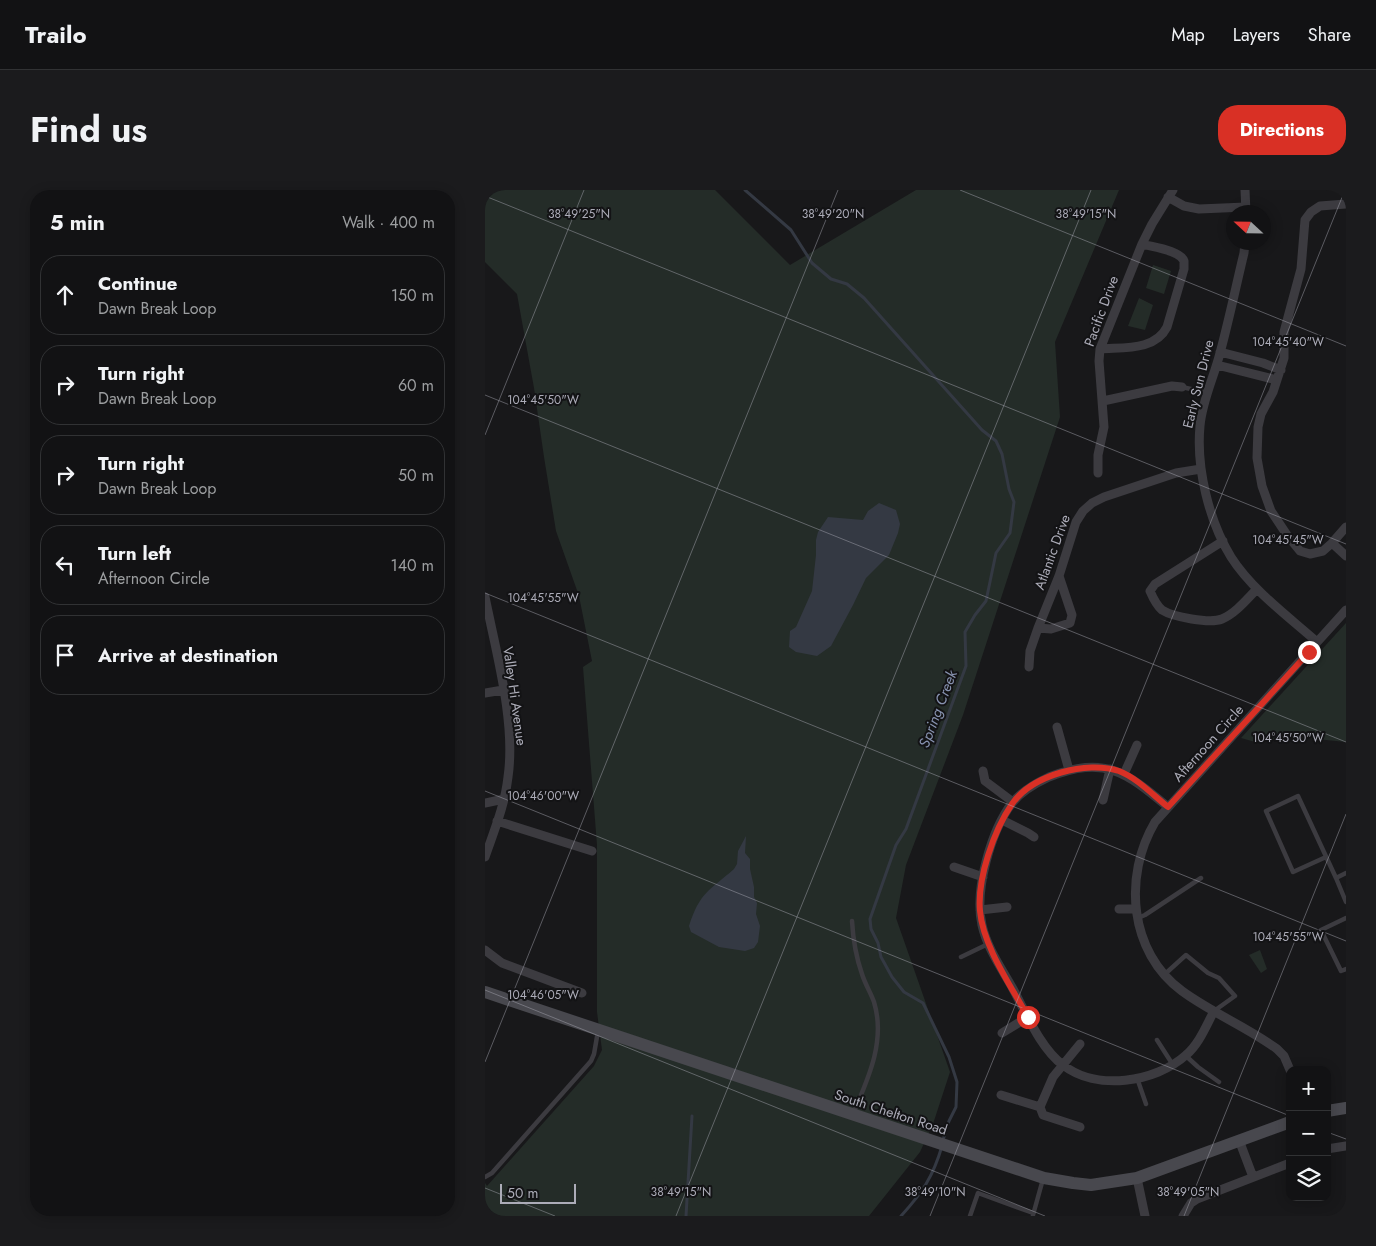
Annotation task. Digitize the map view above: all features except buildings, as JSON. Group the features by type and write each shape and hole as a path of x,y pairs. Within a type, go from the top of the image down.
{"main road":[{"name":"South Chelton Road","path":"485,992 1044,1178 1073,1183 1091,1184 1137,1178 1286,1123"},
{"path":"1331,1110 1346,1108"}],"street":[{"path":"1245,190 1246,205"},
{"path":"1170,194 1184,206 1199,209 1226,210"},
{"name":"Pacific Drive","path":"1099,473 1098,455 1104,426 1099,361 1100,349 1142,244 1170,194"},
{"path":"1346,204 1320,206 1311,212 1305,220 1301,269 1284,332 1284,358 1273,392 1261,414 1258,427 1257,458 1262,486 1271,511 1300,551 1310,554 1323,551 1333,543 1346,527"},
{"path":"1100,349 1146,345 1163,336 1167,327 1185,269 1184,261 1181,256 1174,252 1142,244"},
{"name":"Early Sun Drive","path":"1245,250 1217,365 1200,425 1201,469 1213,518 1231,558 1257,589 1317,642"},
{"path":"1220,352 1281,370"},
{"path":"1217,365 1277,380"},
{"path":"1103,401 1173,386 1182,386"},
{"name":"Atlantic Drive","path":"1029,667 1030,651 1059,576 1076,522 1083,511 1092,502 1104,497 1176,473 1201,469"},
{"path":"1223,541 1155,584 1150,590 1155,602 1163,610 1194,620 1207,621 1221,619 1237,610 1257,589"},
{"path":"1333,543 1346,556"},
{"path":"1038,628 1051,629 1070,623 1072,615 1059,576"},
{"name":"Valley Hi Avenue","path":"485,597 511,741 504,799 485,857"},
{"name":"Afternoon Circle","path":"1288,1066 1277,1049 1182,991 1154,960 1147,947 1137,914 1136,882 1139,858 1144,843 1155,822 1346,610"},
{"path":"485,693 503,690"},
{"path":"1057,727 1069,770"},
{"path":"1125,774 1137,745"},
{"path":"1168,807 1125,774 1110,769 1085,767 1069,770 1039,782 1013,802 1002,820 983,876 980,894 982,925 988,944 1047,1048 1062,1065 1095,1080 1114,1081 1137,1078 1161,1071 1173,1065 1186,1056 1214,1011"},
{"path":"1103,800 1110,769"},
{"path":"983,771 985,781 1013,802"},
{"path":"485,803 504,799"},
{"path":"1002,820 1028,832 1034,838"},
{"path":"497,821 592,851"},
{"path":"954,867 983,876"},
{"path":"980,910 1007,907"},
{"path":"1119,909 1137,914"},
{"path":"485,950 502,963 582,993"},
{"path":"1002,1033 1028,1017"},
{"path":"1079,1044 1047,1087 1040,1107 1043,1115 1080,1127"},
{"path":"1001,1095 1040,1107"},
{"path":"1239,1140 1253,1177"},
{"path":"1331,1148 1346,1146"},
{"path":"1183,1216 1191,1203 1197,1199 1286,1165"},
{"path":"1137,1178 1145,1216"}],"lane":[{"path":"1182,386 1208,393"},
{"path":"1326,857 1293,872 1266,811 1298,796 1336,878 1346,902"},
{"path":"1336,878 1346,873"},
{"path":"1137,914 1145,915 1201,878"},
{"path":"1346,918 1321,930 1341,971 1346,969"},
{"path":"852,921 861,972 874,1004 878,1032 872,1071 853,1115"},
{"path":"961,957 988,944"},
{"path":"1165,974 1186,955 1208,973 1219,978 1235,996 1214,1011"},
{"path":"485,1177 492,1173 591,1061 595,1054 598,1029"},
{"path":"1157,1040 1173,1065"},
{"path":"1186,1056 1197,1067 1219,1082"},
{"path":"1137,1078 1146,1104"},
{"path":"970,1216 978,1193 1033,1215 1044,1178"}],"shaded area":[{"path":"485,190 715,190 790,265 916,190 1119,190 1055,342 1060,417 963,715 906,865 896,918 950,1072 933,1124 920,1152 869,1216 485,1216 485,1183 487,1186 594,1066 602,1050 597,1012 597,845 583,667 592,661 579,596 556,531 534,388 517,294 485,262"},
{"path":"1153,265 1171,271 1164,294 1146,288"},
{"path":"1139,298 1153,305 1145,330 1128,326"},
{"path":"879,503 896,510 900,524 889,555 866,578 831,646 817,656 796,652 789,647 790,631 796,627 812,591 818,532 828,517 863,520 868,511"},
{"path":"1346,623 1346,742 1296,737 1255,742 1241,738"},
{"path":"746,836 745,853 750,859 754,897 757,903 756,914 760,926 758,942 754,948 745,951 719,947 691,932 689,926 701,899 734,869 737,864 738,851"},
{"path":"1260,950 1267,969 1261,973 1249,955"}],"waterway":[{"name":"Spring Creek","path":"745,190 791,230 812,263 831,279 847,284 864,298 982,430 996,441 1002,454 1009,489 1014,502 1010,533 996,553 986,601 965,632 966,666 906,829 896,845 870,919 871,929 878,943 881,957 892,977 904,992 923,1003 949,1057 957,1082 956,1107 943,1140"},
{"path":"686,1216 692,1116"},
{"name":"Spring Creek","path":"901,1216 926,1184 935,1167 942,1146"}],"route":[{"path":"1028,1017 988,944 980,910 980,894 989,854 1002,820 1013,802 1039,782 1069,770 1085,767 1118,771 1125,774 1168,807 1309,652"}]}
